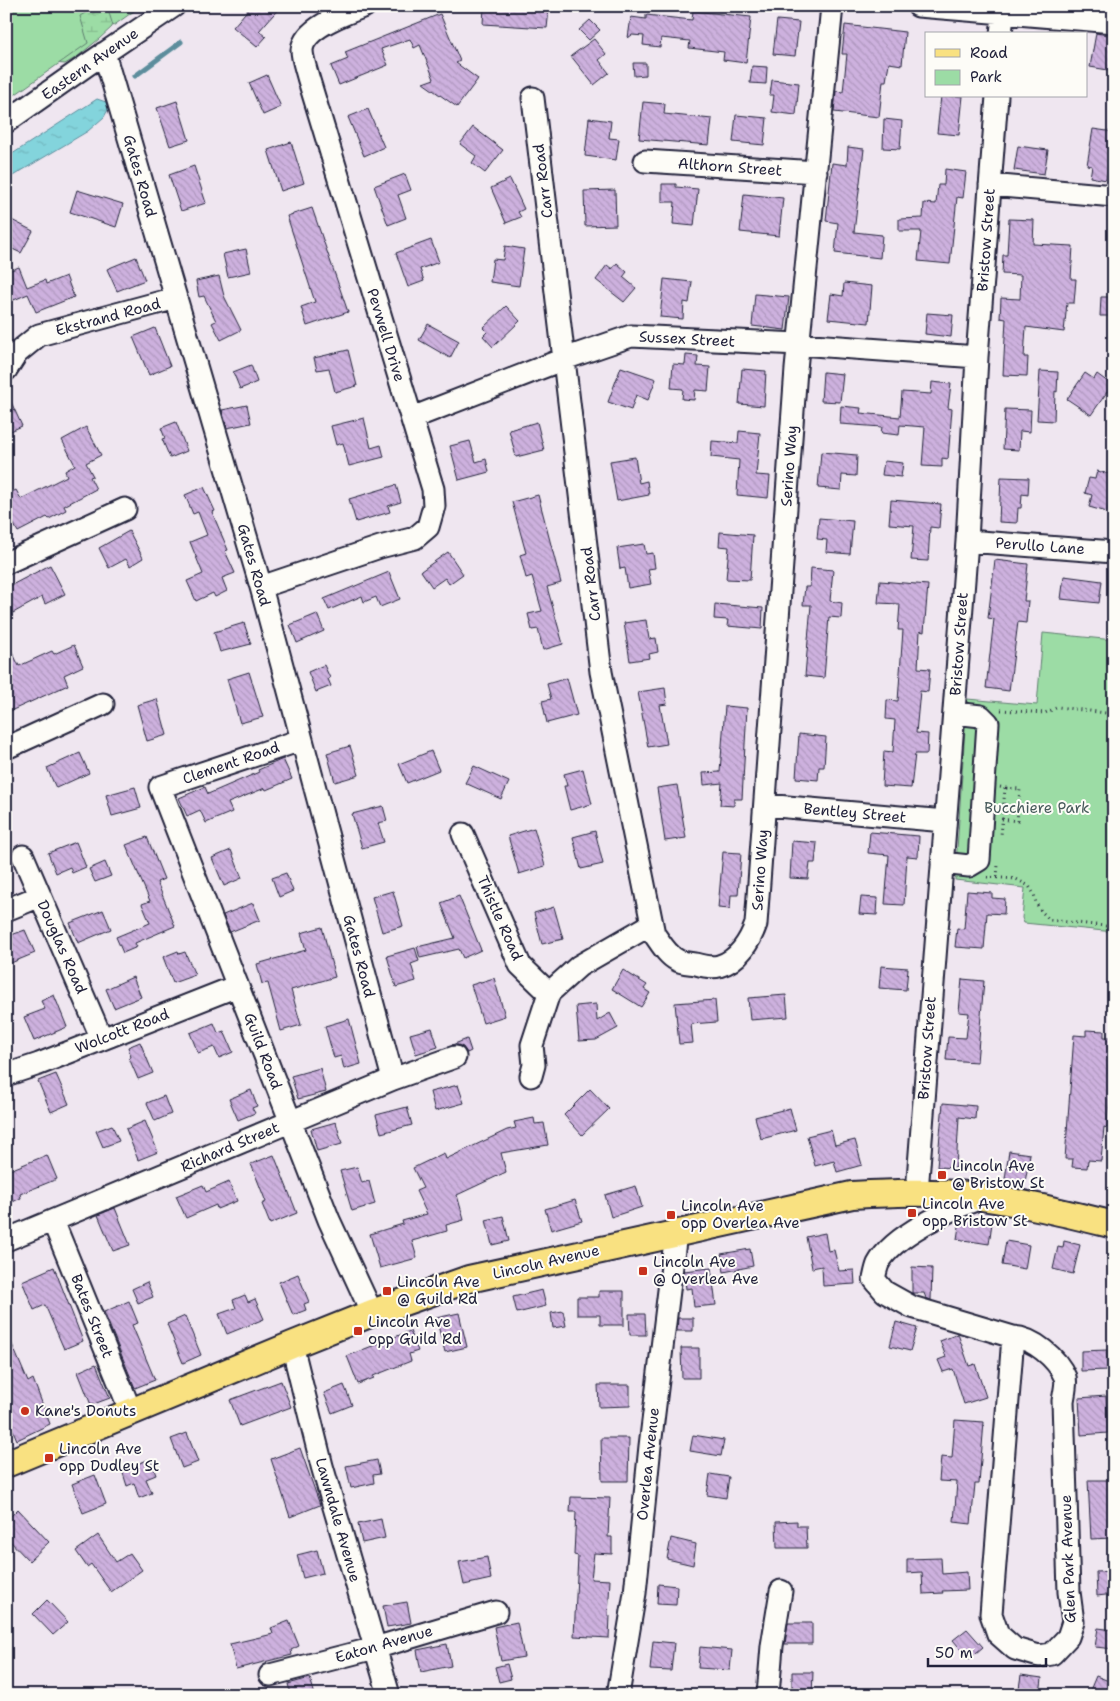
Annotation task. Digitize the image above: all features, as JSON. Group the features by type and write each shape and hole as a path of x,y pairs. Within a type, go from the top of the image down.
{"main road":[{"name":"Lincoln Avenue","path":"6,1464 292,1344 372,1313 469,1279 852,1195 917,1192 981,1198 1034,1205 1114,1225"}],"street":[{"name":"Eastern Avenue","path":"6,122 174,6"},
{"name":"Pevwell Drive","path":"261,587 380,546 415,538 428,527 434,506 433,489 308,77 302,49 308,35 341,15 365,6"},
{"name":"Serino Way","path":"755,927 798,344 832,6"},
{"path":"918,6 1003,18 1114,22"},
{"name":"Gates Road","path":"104,53 261,587 393,1080"},
{"name":"Carr Road","path":"533,98 601,672 654,934 677,960 718,967 728,962 745,948 755,927"},
{"name":"Bristow Street","path":"917,1192 967,541 977,357 997,98"},
{"name":"Althorn Street","path":"645,161 816,172"},
{"path":"990,186 1114,196"},
{"name":"Ekstrand Road","path":"6,370 17,353 39,335 176,298"},
{"name":"Sussex Street","path":"412,418 564,359 631,336 798,344 977,357"},
{"path":"6,562 125,509"},
{"name":"Perullo Lane","path":"967,541 1114,552"},
{"path":"6,748 103,704"},
{"path":"942,863 969,866 979,860 988,724 981,716 954,713"},
{"name":"Clement Road","path":"160,787 301,740"},
{"name":"Guild Road","path":"160,787 329,1220 372,1313"},
{"name":"Bentley Street","path":"765,804 945,821"},
{"name":"Thistle Road","path":"462,834 520,965 549,993"},
{"name":"Douglas Road","path":"23,856 102,1039"},
{"path":"6,910 40,896"},
{"path":"531,1076 534,1064 532,1045 549,993 579,966 652,924"},
{"name":"Wolcott Road","path":"6,1075 238,986"},
{"name":"Richard Street","path":"6,1240 393,1080 455,1057"},
{"name":"Glen Park Avenue","path":"981,1198 949,1210 897,1243 878,1265 874,1279 885,1292 912,1307 1013,1337 1023,1338 1038,1347 1056,1362 1066,1379 1063,1401 1069,1592 1072,1622 1068,1637 1052,1654 1038,1656 1015,1649 998,1634 991,1614 1013,1337"},
{"name":"Bates Street","path":"53,1221 131,1412"},
{"name":"Overlea Avenue","path":"618,1695 635,1594 650,1446 676,1233"},
{"name":"Lawndale Avenue","path":"292,1344 322,1466 389,1695"},
{"path":"768,1695 772,1646 781,1591"},
{"name":"Eaton Avenue","path":"270,1675 375,1648 496,1612"}],"path":[{"path":"996,710 1045,713 1058,707 1114,714"},
{"path":"1002,819 1017,821 1020,789 1005,788"},
{"path":"978,876 1016,879 1029,886 1034,894 1036,903 1050,920 1114,926"}],"green space":[{"path":"6,6 117,6 112,27 77,57 65,64 53,63"},
{"path":"6,6 97,6 80,16 88,43 6,101"},
{"path":"107,6 141,6 113,26"},
{"name":"Bucchiere Park","path":"1043,633 1114,640 1114,932 1024,923 1022,918 1025,888 955,880 967,699 1037,705"}],"water":[{"path":"97,99 109,103 109,108 104,117 88,131 6,180 6,158"}],"building":[{"path":"251,6 281,6 259,31 266,37 257,47 233,27"},
{"path":"484,6 523,6 523,8 549,10 547,28 483,24"},
{"path":"693,11 751,17 746,63 723,60 724,52 689,48 690,41 661,38 660,47 643,45 644,36 632,35 628,38 631,17 646,19 646,15 692,20"},
{"path":"440,14 460,61 456,63 478,79 457,107 423,83 434,79 420,45 414,48 410,39 381,49 388,65 339,85 331,66 348,59 345,52"},
{"path":"590,20 600,30 589,40 579,30"},
{"path":"777,20 799,22 795,56 773,54"},
{"path":"845,25 905,32 902,65 889,63 886,81 883,81 879,117 834,112 836,91 843,92 847,54 842,54"},
{"path":"1096,33 1114,36 1111,55 1114,55 1114,71 1090,67"},
{"path":"594,39 606,54 599,60 609,73 594,85 571,56"},
{"path":"633,63 646,63 646,75 634,76"},
{"path":"752,66 767,67 766,84 750,83"},
{"path":"267,75 281,107 263,115 249,83"},
{"path":"772,80 799,83 796,115 772,112 774,95 770,95"},
{"path":"941,98 963,98 959,135 937,133"},
{"path":"177,101 189,140 170,146 157,108"},
{"path":"643,102 665,104 664,114 712,119 709,145 639,139"},
{"path":"368,109 384,147 364,156 348,117"},
{"path":"736,115 767,118 764,145 733,142"},
{"path":"589,118 611,121 609,138 619,139 616,160 585,156"},
{"path":"884,119 902,121 900,149 883,148"},
{"path":"473,127 503,150 485,173 472,163 476,156 460,144"},
{"path":"1093,129 1114,132 1114,169 1108,168 1106,180 1090,177 1092,166 1087,165"},
{"path":"291,142 304,183 281,191 268,150"},
{"path":"1018,146 1048,150 1044,174 1014,170"},
{"path":"848,147 864,149 854,232 882,235 880,258 835,253 838,223 826,221 832,163 847,165"},
{"path":"194,166 206,203 181,211 169,175"},
{"path":"945,169 966,172 963,198 957,197 950,264 918,261 921,231 899,231 899,219 923,218 924,203 936,204 938,185 944,185"},
{"path":"405,174 411,190 398,195 406,218 388,225 374,186"},
{"path":"510,179 524,209 518,212 521,217 506,223 491,188"},
{"path":"662,184 676,184 676,187 698,189 694,226 673,224 675,202 662,202"},
{"path":"77,190 123,204 116,227 70,212"},
{"path":"615,190 616,225 585,226 584,191"},
{"path":"744,194 783,198 779,236 740,232"},
{"path":"312,208 348,312 307,326 301,307 315,302 287,216"},
{"path":"6,217 33,231 21,253 6,246"},
{"path":"1009,219 1034,220 1033,244 1073,246 1071,279 1076,279 1074,303 1067,303 1064,332 1026,327 1024,357 1028,357 1027,376 1003,375 1006,319 1000,318 1001,298 1020,299 1021,275 1002,274 1003,255 1007,255"},
{"path":"431,240 439,262 420,269 424,281 408,287 396,253"},
{"path":"505,246 524,249 519,286 490,282 493,259 503,260"},
{"path":"246,249 251,272 228,277 223,254"},
{"path":"136,257 145,280 117,291 107,269"},
{"path":"617,263 627,272 623,277 636,288 624,302 596,280 607,265 612,269"},
{"path":"19,267 27,287 45,280 46,284 66,276 74,297 36,312 28,294 9,302 6,295 6,272"},
{"path":"219,276 224,296 241,330 221,340 212,323 216,321 204,296 199,297 196,281"},
{"path":"664,279 692,282 689,303 684,302 683,319 660,317"},
{"path":"844,283 872,286 869,323 828,319 831,294 843,296"},
{"path":"755,294 789,297 785,330 752,326"},
{"path":"1101,297 1114,297 1114,316 1100,316"},
{"path":"506,306 520,321 493,347 483,336 487,332 483,328"},
{"path":"927,313 953,315 951,337 925,334"},
{"path":"428,324 459,341 450,358 419,340"},
{"path":"155,328 170,366 149,375 133,337"},
{"path":"348,350 357,386 335,392 329,368 317,370 314,358"},
{"path":"686,355 698,356 697,366 710,367 708,391 695,390 694,400 682,399 683,389 671,388 673,364 685,365"},
{"path":"251,365 257,382 240,389 233,372"},
{"path":"621,367 656,379 648,400 636,395 631,410 608,402"},
{"path":"742,369 766,371 764,406 739,404"},
{"path":"1040,371 1058,372 1054,421 1037,420"},
{"path":"823,372 843,374 840,402 821,401"},
{"path":"1085,373 1094,379 1097,374 1112,385 1091,415 1067,399"},
{"path":"932,382 951,384 948,408 952,409 948,459 942,458 942,467 922,466 925,427 900,425 899,435 881,433 882,427 840,424 841,406 861,408 860,413 900,417 902,392 931,394"},
{"path":"6,391 22,426 6,433"},
{"path":"247,405 251,423 227,428 222,410"},
{"path":"1005,409 1031,410 1030,432 1020,431 1019,450 1003,449"},
{"path":"364,418 371,448 381,445 384,457 349,466 343,443 336,445 331,426"},
{"path":"176,422 187,451 170,458 162,439 165,438 161,428"},
{"path":"537,422 544,450 516,457 509,430"},
{"path":"86,427 101,455 86,463 93,476 90,477 96,489 64,506 66,510 49,519 47,517 18,532 6,510 6,495 16,490 21,499 67,476 65,471 75,465 62,440"},
{"path":"739,431 760,433 756,475 770,476 768,498 737,495 739,460 711,457 712,441 738,443"},
{"path":"470,441 476,462 486,459 489,472 459,480 450,446"},
{"path":"821,452 857,455 856,476 842,475 841,490 818,488"},
{"path":"635,457 639,483 647,481 649,495 617,501 610,461"},
{"path":"884,461 903,463 901,477 882,475"},
{"path":"1097,471 1114,475 1107,512 1089,507 1092,495 1085,493 1089,478 1095,479"},
{"path":"1001,477 1029,478 1028,495 1022,494 1021,508 1018,508 1017,523 999,522"},
{"path":"396,485 401,502 388,506 390,512 356,522 349,499"},
{"path":"204,487 215,511 212,512 228,550 225,551 235,573 222,578 227,591 215,597 213,593 196,601 187,581 203,574 190,542 207,535 198,512 193,514 185,495"},
{"path":"538,495 561,583 547,587 563,644 543,650 538,629 532,630 528,614 542,611 532,576 526,578 520,555 526,553 512,502"},
{"path":"891,500 941,504 939,528 930,527 928,561 911,560 914,526 889,524"},
{"path":"819,518 853,521 850,554 826,552 827,540 817,539"},
{"path":"129,531 143,558 130,566 126,559 109,568 99,548"},
{"path":"720,532 753,535 750,580 726,579 729,547 719,546"},
{"path":"644,544 646,554 653,553 655,568 648,569 651,584 628,588 625,568 620,569 617,548"},
{"path":"448,552 463,574 449,584 445,578 432,587 421,571"},
{"path":"995,560 1028,564 1024,601 1028,601 1026,623 1018,622 1009,691 986,688 994,619 988,618"},
{"path":"50,565 65,594 45,604 42,597 13,613 6,600 6,588"},
{"path":"811,568 833,570 830,601 842,603 841,618 829,617 824,678 805,676 811,605 803,605 805,587 810,587"},
{"path":"389,572 400,599 380,607 376,597 364,602 362,596 329,610 324,599"},
{"path":"1064,576 1102,581 1099,603 1061,599"},
{"path":"880,581 928,585 924,632 920,631 918,668 930,669 928,692 920,691 916,733 928,734 927,754 915,754 911,788 882,786 884,751 893,752 895,720 886,719 887,700 898,701 903,630 898,630 900,604 878,603"},
{"path":"715,604 763,608 762,629 727,626 728,620 714,619"},
{"path":"317,614 324,631 297,643 290,625"},
{"path":"646,620 649,639 656,638 658,652 649,654 650,658 630,661 624,623"},
{"path":"244,623 251,644 220,652 214,632"},
{"path":"6,639 19,666 52,651 54,654 74,645 83,666 64,675 68,685 6,713"},
{"path":"324,665 330,678 328,679 331,686 316,692 308,672"},
{"path":"249,672 263,717 240,723 227,679"},
{"path":"567,678 577,715 547,723 542,701 551,699 547,684"},
{"path":"665,688 667,704 660,705 667,744 648,747 638,692"},
{"path":"157,699 167,735 147,741 137,705"},
{"path":"725,706 747,708 742,799 734,799 734,806 720,805 722,783 704,785 703,773 720,772"},
{"path":"799,734 826,737 824,767 819,767 818,780 796,778"},
{"path":"350,746 359,775 335,782 327,753"},
{"path":"431,751 439,770 407,783 399,764"},
{"path":"80,753 89,773 56,788 47,768"},
{"path":"283,759 292,779 228,803 232,812 206,823 200,810 187,816 179,798 205,787 208,794 259,772 258,770"},
{"path":"474,766 509,782 501,799 465,783"},
{"path":"583,769 592,804 570,810 564,786 567,786 564,774"},
{"path":"677,785 686,838 665,841 657,788"},
{"path":"135,787 141,808 112,816 106,795"},
{"path":"383,806 387,821 378,823 384,842 362,848 352,814"},
{"path":"534,828 545,866 519,874 508,836"},
{"path":"595,831 603,864 581,869 573,837"},
{"path":"870,832 919,836 918,857 907,856 904,905 885,904 889,855 868,853"},
{"path":"147,837 164,879 157,882 175,926 135,943 137,947 123,953 116,937 150,923 142,904 150,901 126,845"},
{"path":"792,841 817,843 815,863 810,863 808,879 790,878"},
{"path":"76,842 86,867 72,873 70,867 56,873 48,853"},
{"path":"231,850 242,878 224,886 212,858"},
{"path":"723,852 741,853 738,895 731,895 730,909 718,908"},
{"path":"105,862 111,876 95,882 89,869"},
{"path":"286,873 293,891 279,897 272,878"},
{"path":"393,891 403,926 382,932 372,897"},
{"path":"967,891 992,893 992,898 1005,899 1004,914 987,913 984,949 955,947 957,928 964,929"},
{"path":"459,896 481,950 463,958 459,949 420,958 417,947 455,938 441,903"},
{"path":"861,897 878,898 877,915 859,914"},
{"path":"253,903 260,920 230,932 223,915"},
{"path":"554,907 563,939 542,944 534,913"},
{"path":"103,910 111,929 78,943 70,923"},
{"path":"322,927 335,977 291,990 301,1025 281,1031 268,983 262,984 257,964 306,950 301,933"},
{"path":"25,930 35,953 6,965 6,937"},
{"path":"415,948 419,961 411,964 416,981 396,987 387,956"},
{"path":"178,951 179,954 185,952 195,975 173,983 163,957"},
{"path":"881,966 908,968 906,990 879,988"},
{"path":"623,970 647,985 644,989 650,993 641,1007 612,989"},
{"path":"133,977 141,997 114,1008 106,989"},
{"path":"494,978 505,1016 483,1023 471,985"},
{"path":"962,979 984,981 977,1062 946,1060 948,1037 966,1038 969,1013 959,1012"},
{"path":"54,995 67,1027 34,1041 24,1017 45,1009 41,1001"},
{"path":"786,995 788,1017 750,1020 748,998"},
{"path":"715,1000 717,1022 691,1024 693,1043 679,1044 675,1003"},
{"path":"596,1004 597,1021 610,1013 618,1028 596,1040 579,1041 576,1006"},
{"path":"349,1019 361,1064 344,1069 341,1056 334,1058 325,1026"},
{"path":"214,1023 218,1033 224,1031 233,1052 219,1058 214,1047 198,1053 190,1033"},
{"path":"432,1028 438,1047 416,1054 410,1034"},
{"path":"1086,1030 1104,1031 1104,1037 1111,1037 1108,1074 1111,1074 1107,1128 1104,1127 1101,1161 1088,1160 1087,1168 1072,1167 1073,1159 1065,1159 1074,1035 1086,1036"},
{"path":"467,1039 471,1051 467,1053 463,1047 452,1045"},
{"path":"140,1042 153,1073 138,1079 129,1058 131,1057 128,1047"},
{"path":"320,1068 326,1092 298,1099 291,1076"},
{"path":"56,1074 69,1104 51,1112 38,1081"},
{"path":"458,1085 464,1103 435,1111 430,1092"},
{"path":"590,1089 609,1109 582,1135 564,1115"},
{"path":"251,1090 257,1106 252,1108 255,1113 238,1120 229,1099"},
{"path":"164,1096 171,1114 155,1121 147,1103"},
{"path":"943,1103 976,1106 975,1119 959,1117 956,1168 937,1167"},
{"path":"407,1107 412,1125 381,1133 376,1115"},
{"path":"790,1108 796,1130 761,1139 755,1117"},
{"path":"534,1118 535,1124 544,1123 548,1145 501,1153 506,1172 457,1195 464,1220 446,1225 447,1231 412,1241 417,1258 380,1268 370,1234 403,1224 402,1221 427,1214 416,1191 423,1188 413,1168 444,1153 446,1159 507,1130 516,1128 514,1122"},
{"path":"145,1121 158,1152 138,1160 126,1129"},
{"path":"336,1122 342,1144 317,1151 311,1129"},
{"path":"112,1125 119,1141 103,1147 96,1131"},
{"path":"831,1130 835,1145 855,1140 862,1165 837,1172 834,1161 815,1166 807,1136"},
{"path":"1009,1151 1030,1154 1025,1182 1005,1179"},
{"path":"47,1155 57,1179 20,1194 21,1198 6,1205 6,1163 10,1170"},
{"path":"274,1155 297,1213 270,1224 262,1204 266,1202 251,1164"},
{"path":"357,1167 362,1183 369,1181 375,1204 352,1211 340,1171"},
{"path":"229,1182 237,1201 217,1209 216,1205 186,1218 176,1196 203,1185 206,1192"},
{"path":"636,1186 642,1207 611,1217 605,1195"},
{"path":"575,1200 582,1221 551,1230 545,1209"},
{"path":"115,1208 130,1245 113,1251 98,1215"},
{"path":"503,1216 509,1241 492,1245 486,1220"},
{"path":"965,1218 992,1223 989,1244 957,1239 960,1220"},
{"path":"825,1233 828,1251 834,1250 839,1271 854,1270 855,1284 823,1286 822,1266 812,1268 806,1237"},
{"path":"1006,1241 1029,1245 1025,1269 1002,1265"},
{"path":"1064,1241 1080,1245 1073,1274 1053,1269 1058,1247 1063,1248"},
{"path":"750,1249 753,1266 724,1272 721,1254"},
{"path":"54,1267 83,1341 64,1349 45,1305 34,1310 22,1281"},
{"path":"912,1267 932,1268 931,1300 926,1298 924,1293 912,1293"},
{"path":"711,1268 716,1305 694,1307 692,1288 686,1289 684,1271"},
{"path":"298,1274 309,1302 304,1304 306,1310 293,1315 279,1282"},
{"path":"147,1282 153,1297 138,1303 132,1289"},
{"path":"542,1290 546,1306 517,1313 513,1297"},
{"path":"599,1291 624,1291 624,1325 600,1325 600,1315 577,1315 577,1297 599,1297"},
{"path":"245,1295 248,1302 255,1299 264,1319 227,1334 219,1314 236,1308 233,1300"},
{"path":"129,1301 138,1323 132,1325 155,1380 135,1388 104,1312"},
{"path":"563,1311 566,1326 553,1328 551,1313"},
{"path":"459,1313 467,1347 445,1352 436,1318"},
{"path":"629,1314 645,1314 646,1335 630,1335"},
{"path":"185,1316 201,1355 183,1363 167,1324"},
{"path":"678,1318 693,1318 693,1331 677,1331"},
{"path":"896,1322 917,1328 910,1351 890,1346"},
{"name":"Kane's Donuts","path":"6,1330 28,1382 33,1379 50,1424 17,1440 6,1414 6,1403 11,1401 6,1388"},
{"path":"410,1331 418,1351 409,1354 411,1361 358,1384 347,1356"},
{"path":"958,1334 969,1366 975,1364 986,1397 964,1404 953,1369 943,1372 938,1360 946,1357 940,1341"},
{"path":"681,1348 699,1348 699,1378 682,1378"},
{"path":"1107,1350 1107,1370 1081,1371 1081,1351"},
{"path":"96,1364 110,1398 91,1405 78,1372"},
{"path":"281,1381 291,1407 240,1426 230,1400"},
{"path":"344,1385 352,1405 332,1413 324,1393"},
{"path":"598,1385 630,1385 630,1406 599,1407"},
{"path":"1106,1396 1108,1433 1081,1435 1079,1398"},
{"path":"955,1420 984,1422 979,1484 975,1484 971,1524 954,1522 957,1482 939,1481 941,1457 952,1458"},
{"path":"187,1433 198,1462 182,1468 171,1439"},
{"path":"693,1435 724,1440 721,1456 690,1451"},
{"path":"601,1438 629,1438 628,1481 602,1481"},
{"path":"300,1448 320,1505 290,1517 271,1459"},
{"path":"150,1459 156,1475 146,1479 152,1493 139,1498 134,1483 127,1486 122,1470"},
{"path":"377,1460 380,1474 373,1475 374,1483 351,1488 346,1466"},
{"path":"710,1474 729,1477 726,1498 707,1495"},
{"path":"95,1475 106,1504 83,1513 72,1484"},
{"path":"1088,1480 1111,1480 1111,1503 1109,1503 1111,1538 1091,1539"},
{"path":"571,1497 610,1498 608,1537 612,1537 612,1554 594,1553 591,1579 610,1580 609,1638 574,1636 578,1556 574,1555 576,1512 570,1512"},
{"path":"18,1509 49,1542 29,1561 6,1537 6,1521"},
{"path":"381,1519 385,1538 362,1543 358,1524"},
{"path":"797,1521 797,1526 806,1526 807,1548 777,1548 776,1522"},
{"path":"98,1535 116,1562 130,1553 142,1570 111,1592 91,1564 87,1567 76,1551"},
{"path":"671,1538 696,1544 693,1565 667,1559"},
{"path":"317,1550 323,1573 303,1578 297,1555"},
{"path":"487,1557 491,1579 464,1585 459,1562"},
{"path":"941,1558 942,1574 967,1572 968,1590 923,1594 922,1572 907,1573 907,1559"},
{"path":"1114,1571 1114,1594 1097,1596 1096,1572"},
{"path":"658,1584 677,1586 676,1605 657,1604"},
{"path":"47,1600 68,1622 53,1635 33,1614"},
{"path":"407,1602 411,1623 387,1627 383,1606"},
{"path":"289,1621 299,1646 291,1650 292,1655 236,1669 230,1644 273,1634 271,1628"},
{"path":"517,1622 524,1657 501,1661 494,1627"},
{"path":"788,1623 812,1623 812,1644 785,1644"},
{"path":"1098,1628 1114,1630 1114,1649 1095,1647"},
{"path":"967,1629 983,1647 969,1659 953,1640"},
{"path":"653,1641 674,1643 671,1671 650,1670"},
{"path":"447,1644 451,1666 421,1672 417,1650"},
{"path":"700,1647 732,1650 730,1670 698,1668"},
{"path":"507,1664 511,1679 499,1682 495,1667"},
{"path":"792,1672 813,1672 812,1695 792,1695"},
{"path":"1021,1675 1042,1678 1040,1695 1018,1695"},
{"path":"1096,1676 1114,1683 1110,1695 1088,1695"},
{"path":"310,1678 315,1695 291,1695 288,1684"}],"waterway":[{"path":"135,76 181,42"}],"place":[{"name":"Lincoln Ave @ Bristow St","path":"942,1175"},
{"name":"Lincoln Ave opp Bristow St","path":"912,1213"},
{"name":"Lincoln Ave opp Overlea Ave","path":"671,1215"},
{"name":"Lincoln Ave @ Overlea Ave","path":"643,1271"},
{"name":"Lincoln Ave @ Guild Rd","path":"387,1291"},
{"name":"Lincoln Ave opp Guild Rd","path":"358,1331"},
{"name":"Kane's Donuts","path":"25,1411"},
{"name":"Lincoln Ave opp Dudley St","path":"49,1458"}]}
